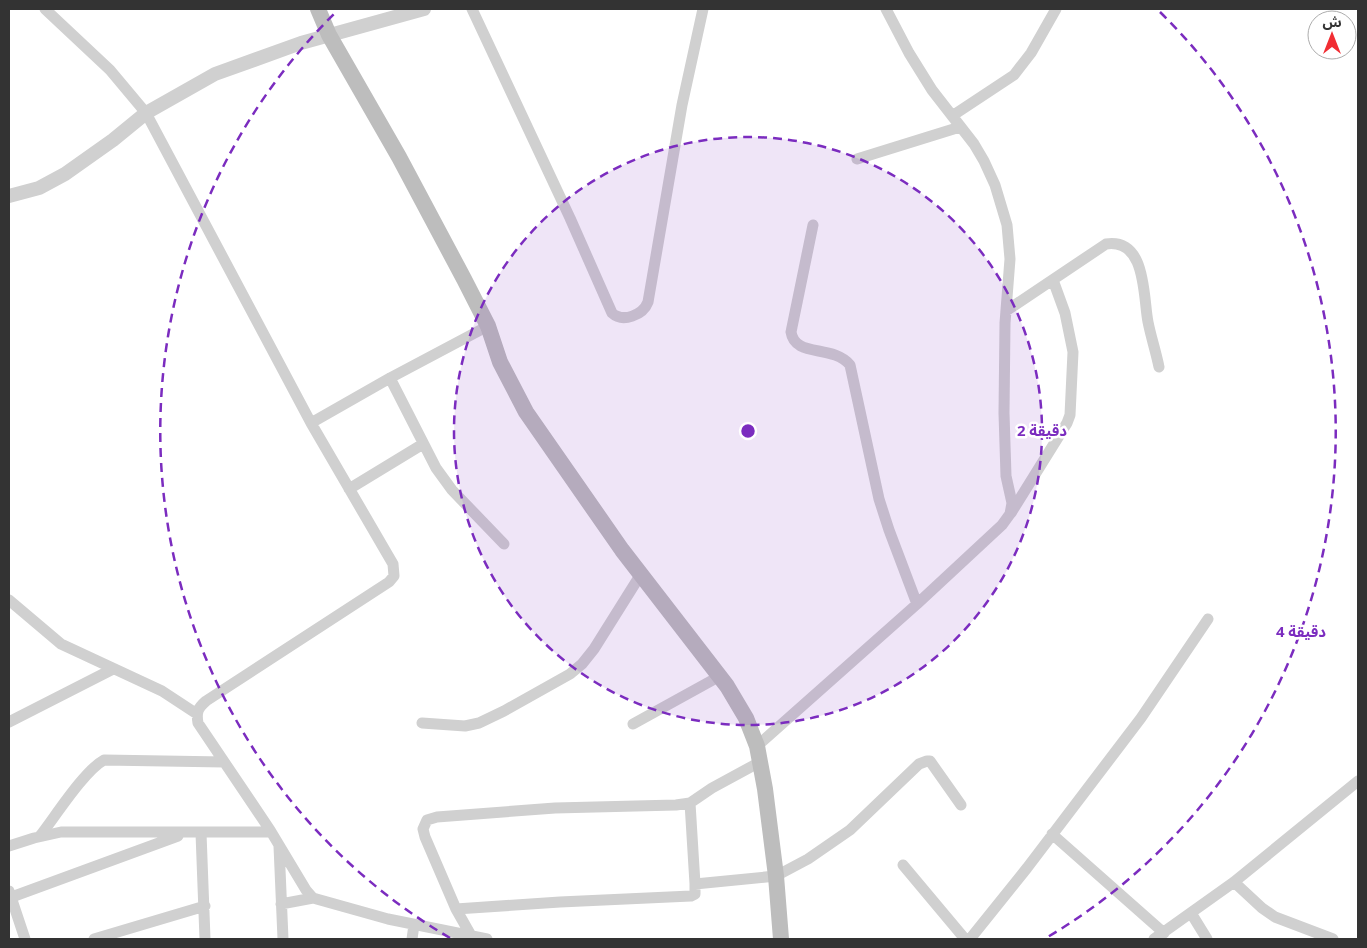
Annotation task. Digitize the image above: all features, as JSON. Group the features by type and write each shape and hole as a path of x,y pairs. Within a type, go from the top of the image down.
{"main road":[{"path":"318,9 329,35 399,157 464,279 488,326 500,362 526,412 564,469 641,574 720,676 746,718 758,754 765,789 776,876 781,939"}],"street":[{"path":"44,9 110,70 146,113 311,423 390,557 395,571 394,576 389,582 198,708 198,723 313,898"},
{"path":"472,9 562,200 612,313 622,319 643,310 648,302 682,105 703,9"},
{"path":"886,9 909,53 932,90 974,144 984,161 995,185 1007,224 1010,259 1006,311 1004,413 1006,476 1012,503 1010,514"},
{"path":"952,116 1014,75 1031,53 1056,9"},
{"path":"9,196 39,188 65,174 113,140 146,113 215,74 273,52 367,26 415,10"},
{"path":"857,159 960,127"},
{"path":"813,225 792,339 802,347 844,358 850,365 879,500 918,604"},
{"path":"1006,311 1106,244 1119,244 1128,250 1137,262 1142,275 1148,322 1160,367"},
{"path":"472,938 456,909 424,837 423,829 427,820 437,817 556,808 668,806 690,802 758,754 1002,525 1067,423 1070,415 1073,352 1066,313 1053,280"},
{"path":"311,423 488,326"},
{"path":"390,378 436,468 452,490 504,544"},
{"path":"350,489 423,444"},
{"path":"422,723 465,726 479,723 504,712 570,674 582,664 594,649 641,574"},
{"path":"9,600 62,644 162,691 197,714"},
{"path":"970,939 1140,718 1208,620"},
{"path":"9,722 113,668"},
{"path":"632,724 720,676"},
{"path":"40,836 74,791 96,766 104,760 224,762"},
{"path":"695,884 776,876 808,859 850,830 923,762 930,761 961,805"},
{"path":"1052,834 1159,936 1234,882 1358,782"},
{"path":"456,909 692,896 695,894 695,884 690,802"},
{"path":"9,846 40,836 61,832 271,832"},
{"path":"25,939 9,896 187,833"},
{"path":"202,833 205,939"},
{"path":"279,844 283,939"},
{"path":"903,865 965,939"},
{"path":"1234,882 1262,908 1275,917 1333,939"},
{"path":"281,904 313,898 388,919 472,938 487,939"},
{"path":"94,939 106,938 205,906"},
{"path":"1191,913 1207,939"},
{"path":"412,939 414,925"}]}
